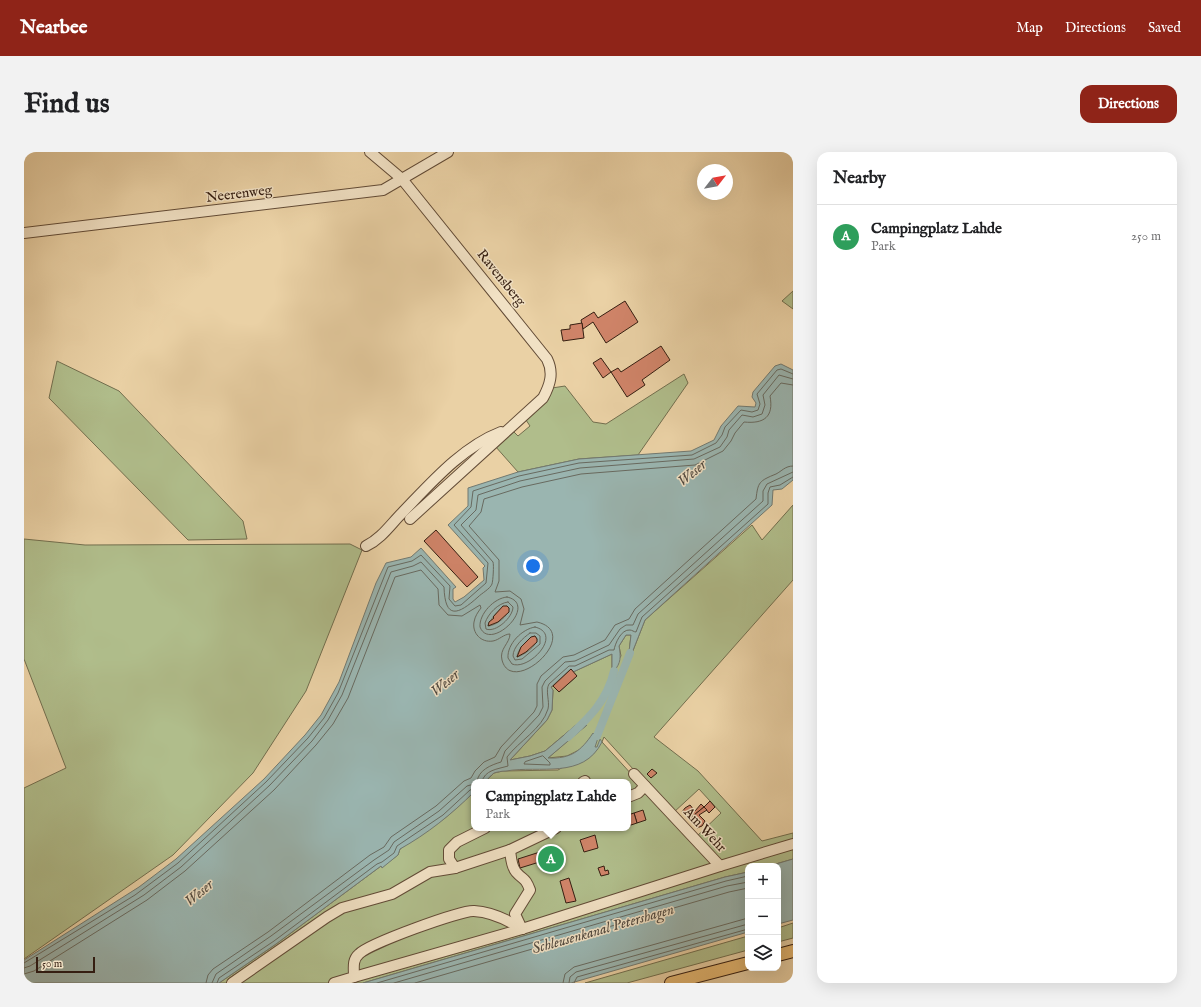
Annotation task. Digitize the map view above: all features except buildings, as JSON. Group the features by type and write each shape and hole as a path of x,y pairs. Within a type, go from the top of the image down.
{"main road":[{"path":"781,954 793,951"},
{"path":"671,983 745,964"}],"street":[{"name":"Ravensberg","path":"370,152 402,179 523,328 550,364 550,384 542,398 410,519"},
{"name":"Neerenweg","path":"24,233 383,190 448,152"},
{"path":"366,546 379,537 428,486 457,461 484,440 507,430"},
{"name":"Am Wehr","path":"634,774 720,866 793,844"},
{"path":"631,796 638,793 645,786"},
{"path":"456,868 449,859 449,850 457,842 479,831"},
{"path":"232,983 342,908 392,894 430,872 456,868 510,850 550,831"},
{"path":"510,850 511,861 516,872 526,879 530,890 515,914 522,929"},
{"path":"334,983 522,929 720,866"},
{"path":"354,977 354,961 360,953 390,939 449,917 473,911 507,919 522,929"}],"green space":[{"path":"793,291 793,309 782,301"},
{"path":"57,361 119,391 243,521 247,539 188,540 49,398"},
{"path":"684,374 688,383 638,455 579,459 518,472 495,446 513,431 518,436 530,426 526,420 552,388 565,386 593,422 606,424"},
{"path":"793,505 793,580 654,737 698,771 762,841 793,833 793,841 718,862 695,838 721,813 699,789 673,813 604,737 602,742 718,869 793,847 793,859 779,863 745,863 745,873 725,877 363,983 219,983 276,944 381,866 382,867 398,855 400,849 445,818 471,795 471,831 631,831 631,779 488,779 494,773 503,771 558,770 596,748 583,748 567,756 548,758 586,725 569,739 566,735 582,720 545,751 510,760 547,720 552,710 553,690 551,688 553,686 559,692 577,676 573,672 612,654 612,669 621,656 619,646 626,635 631,635 629,652 632,653 645,620 752,525 762,540"},
{"path":"24,539 85,545 350,544 362,550 306,691 253,773 173,855 24,959 24,788 66,768 24,659"},
{"path":"793,923 793,938 781,941 781,927"},
{"path":"745,937 745,951 627,983 585,983"}],"water":[{"name":"Weser","path":"781,364 793,370 793,480 782,489 773,490 772,505 645,620 632,653 629,652 631,635 626,635 619,646 620,660 614,671 612,669 612,654 573,672 571,669 551,687 553,690 552,710 547,720 510,760 545,751 582,720 566,736 569,739 587,725 548,758 563,757 575,753 584,745 593,733 598,738 595,747 597,747 600,739 602,742 594,754 584,762 572,766 500,772 494,773 488,779 471,779 471,795 448,816 400,849 398,855 382,868 381,866 276,944 219,983 24,983 24,960 139,887 176,859 264,779 305,735 321,715 339,682 376,583 386,563 411,557 421,548 456,587 453,589 453,599 455,602 464,597 484,580 483,568 485,566 448,525 468,506 468,488 518,472 579,459 691,451 714,440 721,426 738,406 755,407 756,403 752,397 753,392 775,366","holes":["507,606 509,608 504,617 495,624 489,626 489,623 495,614 504,607","535,636 537,639 532,648 526,653 517,657 517,654 529,639"]},
{"path":"793,859 793,920 781,923 781,863 779,863"},
{"name":"Schleusenkanal Petershagen","path":"745,873 745,933 571,983 363,983 725,877"}],"waterway":[{"path":"597,736 630,653"},
{"path":"568,737 590,716 602,700 611,682 614,671"}],"place":[{"name":"Campingplatz Lahde","path":"551,859"}]}
